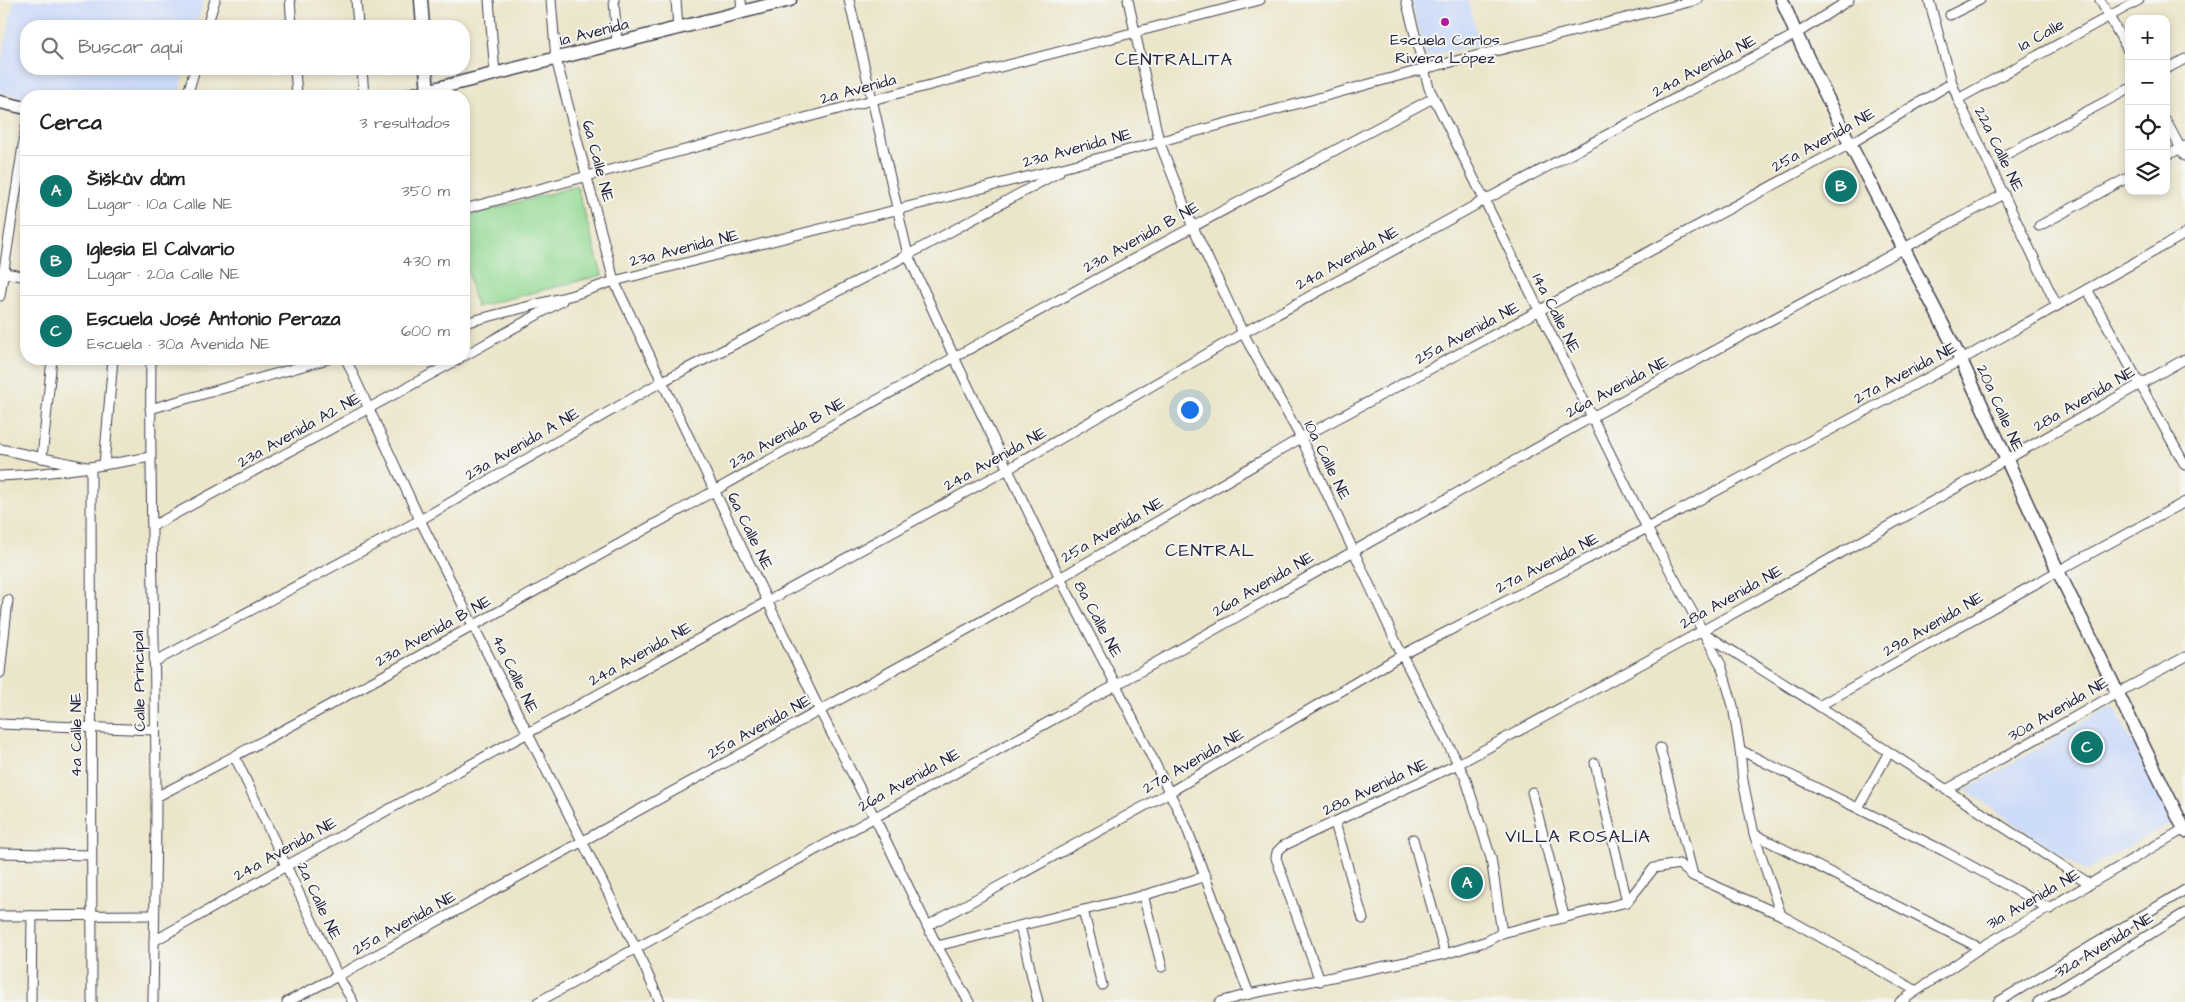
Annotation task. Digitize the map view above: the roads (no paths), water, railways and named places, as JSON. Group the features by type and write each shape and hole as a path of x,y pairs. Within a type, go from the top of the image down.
{"street":[{"path":"209,20 215,0"},
{"path":"290,0 292,20"},
{"path":"356,0 358,20"},
{"path":"421,0 423,20"},
{"path":"489,0 495,74"},
{"name":"6a Calle NE","path":"551,0 556,59 614,281 820,710 937,946 969,1002"},
{"path":"614,0 617,43"},
{"path":"676,0 678,28"},
{"name":"1a Avenida","path":"432,90 678,28 741,6 790,0"},
{"name":"8a Calle NE","path":"849,0 908,255 954,357 1060,578 1186,826 1249,994"},
{"name":"10a Calle NE","path":"1128,0 1160,141 1192,225 1243,333 1301,438 1402,655 1465,777 1491,858 1502,932"},
{"name":"2a Avenida","path":"470,207 872,100 1136,34 1260,0"},
{"name":"14a Calle NE","path":"1406,0 1428,88 1647,528 1721,665 1733,706 1740,750 1742,781 1754,834 1781,915"},
{"name":"23a Avenida NE","path":"470,321 574,295 614,281 1070,166 1424,69 1697,0"},
{"name":"20a Calle NE","path":"1782,0 1796,34 1850,144 1961,360 2058,571 2185,829"},
{"name":"24a Avenida NE","path":"154,941 286,866 1008,469 1243,333 1483,201 1796,34 1849,0"},
{"name":"22a Calle NE","path":"1929,0 1958,99 2057,306"},
{"path":"1950,15 1980,0"},
{"path":"2100,0 2125,45"},
{"name":"1a Calle","path":"1958,99 2139,0"},
{"path":"2170,67 2185,59"},
{"path":"189,90 193,75"},
{"path":"295,75 297,90"},
{"path":"362,75 364,90"},
{"path":"427,75 428,90"},
{"name":"25a Avenida NE","path":"287,1002 338,976 1060,578 1301,438 1850,144 1952,83"},
{"path":"2005,155 2125,91"},
{"name":"23a Avenida B NE","path":"156,798 475,626 1192,225 1433,98"},
{"path":"0,102 20,107"},
{"path":"2170,127 2184,150 2170,155"},
{"path":"0,296 2,272 20,162"},
{"name":"23a Avenida A NE","path":"154,662 420,520 661,382 908,255 1070,166"},
{"path":"2039,226 2125,179"},
{"name":"26a Avenida NE","path":"538,1002 874,816 1116,685 1592,416 2004,194"},
{"name":"27a Avenida NE","path":"927,926 1170,792 1402,655 1647,528 1961,360 2185,234"},
{"path":"2,272 20,276"},
{"path":"2087,289 2185,465"},
{"path":"470,353 574,295"},
{"name":"28a Avenida NE","path":"1320,981 1276,858 1277,852 1283,846 1458,764 1702,631 2185,359"},
{"path":"42,458 51,365"},
{"path":"104,465 112,365"},
{"name":"Calle Principal","path":"151,365 150,457 153,526 156,798 153,1002"},
{"path":"150,409 307,365"},
{"name":"4a Calle NE","path":"349,365 420,520 636,948 660,1002"},
{"name":"23a Avenida A2 NE","path":"153,526 448,365"},
{"path":"0,449 91,468"},
{"path":"0,476 91,468 150,457"},
{"name":"4a Calle NE","path":"91,468 92,1002"},
{"name":"29a Avenida NE","path":"1819,706 2058,571 2185,502"},
{"path":"0,673 8,600"},
{"path":"1702,631 2090,884"},
{"name":"30a Avenida NE","path":"1946,790 2117,693 2185,657"},
{"path":"0,724 155,730"},
{"path":"1660,748 1693,876"},
{"path":"1740,750 1944,851 2050,909"},
{"path":"1858,808 1889,752"},
{"name":"2a Calle NE","path":"234,757 338,976 353,1002"},
{"path":"1595,763 1627,902"},
{"path":"1532,792 1564,916"},
{"path":"1335,823 1363,919"},
{"name":"31a Avenida NE","path":"1900,1002 1914,990 1980,948 2185,829"},
{"path":"1754,834 1980,948"},
{"path":"1413,839 1445,954"},
{"path":"0,852 92,855"},
{"path":"1220,1002 1249,994 1445,954 1487,941 1502,932 1627,902 1654,868 1678,864 1693,876 1781,915 1914,990"},
{"path":"937,946 1143,895 1206,876"},
{"path":"1998,1002 2185,890"},
{"path":"1143,895 1162,967"},
{"path":"1083,910 1102,985"},
{"path":"0,916 154,915"},
{"path":"31,1002 32,916"},
{"name":"32a Avenida NE","path":"2038,1002 2184,917"},
{"path":"1020,926 1038,1002"}],"place":[{"name":"Escuela Carlos Rivera López","path":"1445,22"},
{"name":"Iglesia El Calvario","path":"1841,186"},
{"name":"Escuela José Antonio Peraza","path":"2087,747"},
{"name":"Šiškův dům","path":"1467,883"}],"district":[{"name":"CENTRALITA","path":"1174,59"},
{"name":"CENTRAL","path":"1210,550"},
{"name":"VILLA ROSALÍA","path":"1578,836"}]}
